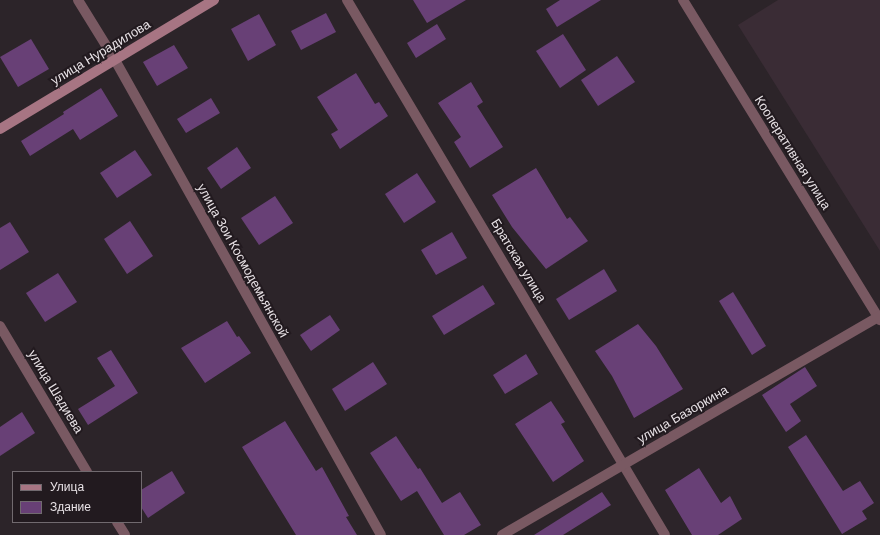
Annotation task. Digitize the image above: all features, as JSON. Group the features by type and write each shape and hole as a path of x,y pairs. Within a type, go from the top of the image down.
{"street":[{"name":"улица Зои Космодемьянской","path":"78,0 115,60 381,535"},
{"name":"улица Нурадилова","path":"0,129 214,0"},
{"name":"Братская улица","path":"347,0 665,535"},
{"name":"Кооперативная улица","path":"683,0 879,318"},
{"name":"улица Базоркина","path":"502,535 879,318"},
{"name":"улица Шадиева","path":"0,326 86,471"},
{"path":"118,523 125,535"}],"shaded area":[{"path":"778,0 880,0 880,251 738,25"}],"building":[{"path":"413,0 466,0 427,23"},
{"path":"560,0 601,0 557,27 546,9"},
{"path":"326,13 336,32 301,50 291,31"},
{"path":"259,14 276,45 248,61 231,29"},
{"path":"437,24 446,39 416,58 407,43"},
{"path":"563,34 586,70 560,88 536,51"},
{"path":"31,39 49,69 18,87 0,57"},
{"path":"174,45 188,68 157,86 143,62"},
{"path":"617,56 635,82 598,106 581,80"},
{"path":"356,73 375,104 379,102 388,116 340,149 331,134 338,130 317,97"},
{"path":"471,82 483,102 477,106 503,147 470,168 454,142 461,137 438,103"},
{"path":"101,88 118,116 80,140 73,129 30,156 21,141 64,114 63,112"},
{"path":"211,98 220,113 186,133 177,119"},
{"path":"237,147 251,168 221,189 207,168"},
{"path":"135,150 152,175 117,198 100,173"},
{"path":"536,168 567,219 570,217 588,241 546,269 512,227 492,195"},
{"path":"417,173 436,202 404,223 385,194"},
{"path":"275,196 293,223 259,245 241,218"},
{"path":"130,221 153,256 127,274 104,239"},
{"path":"10,222 29,252 0,270 0,228"},
{"path":"452,232 467,258 436,275 421,250"},
{"path":"604,269 617,291 569,320 556,299"},
{"path":"58,273 77,302 45,322 26,293"},
{"path":"483,285 495,304 444,335 432,316"},
{"path":"733,292 766,346 752,355 719,301"},
{"path":"330,315 340,330 311,351 300,335"},
{"path":"227,321 237,337 239,336 251,353 205,383 181,348"},
{"path":"638,324 656,346 683,389 634,418 612,376 595,351"},
{"path":"111,350 138,393 88,425 78,409 115,386 97,358"},
{"path":"526,354 538,374 505,394 493,375"},
{"path":"373,362 387,384 345,411 332,389"},
{"path":"805,367 817,386 790,404 801,421 786,432 762,395"},
{"path":"551,401 565,422 561,424 584,461 553,482 515,424"},
{"path":"22,412 35,433 0,456 0,427"},
{"path":"285,421 316,471 322,467 349,516 346,517 357,535 296,535 242,447"},
{"path":"806,435 843,491 860,481 874,503 862,511 867,519 842,534 788,447"},
{"path":"396,436 418,469 420,468 442,503 460,492 481,525 464,535 444,535 417,491 401,501 370,453"},
{"path":"699,468 721,503 730,496 742,519 718,535 692,535 665,490"},
{"path":"172,471 185,493 148,518 142,509 142,489"},
{"path":"602,492 611,505 563,535 534,535"}]}
